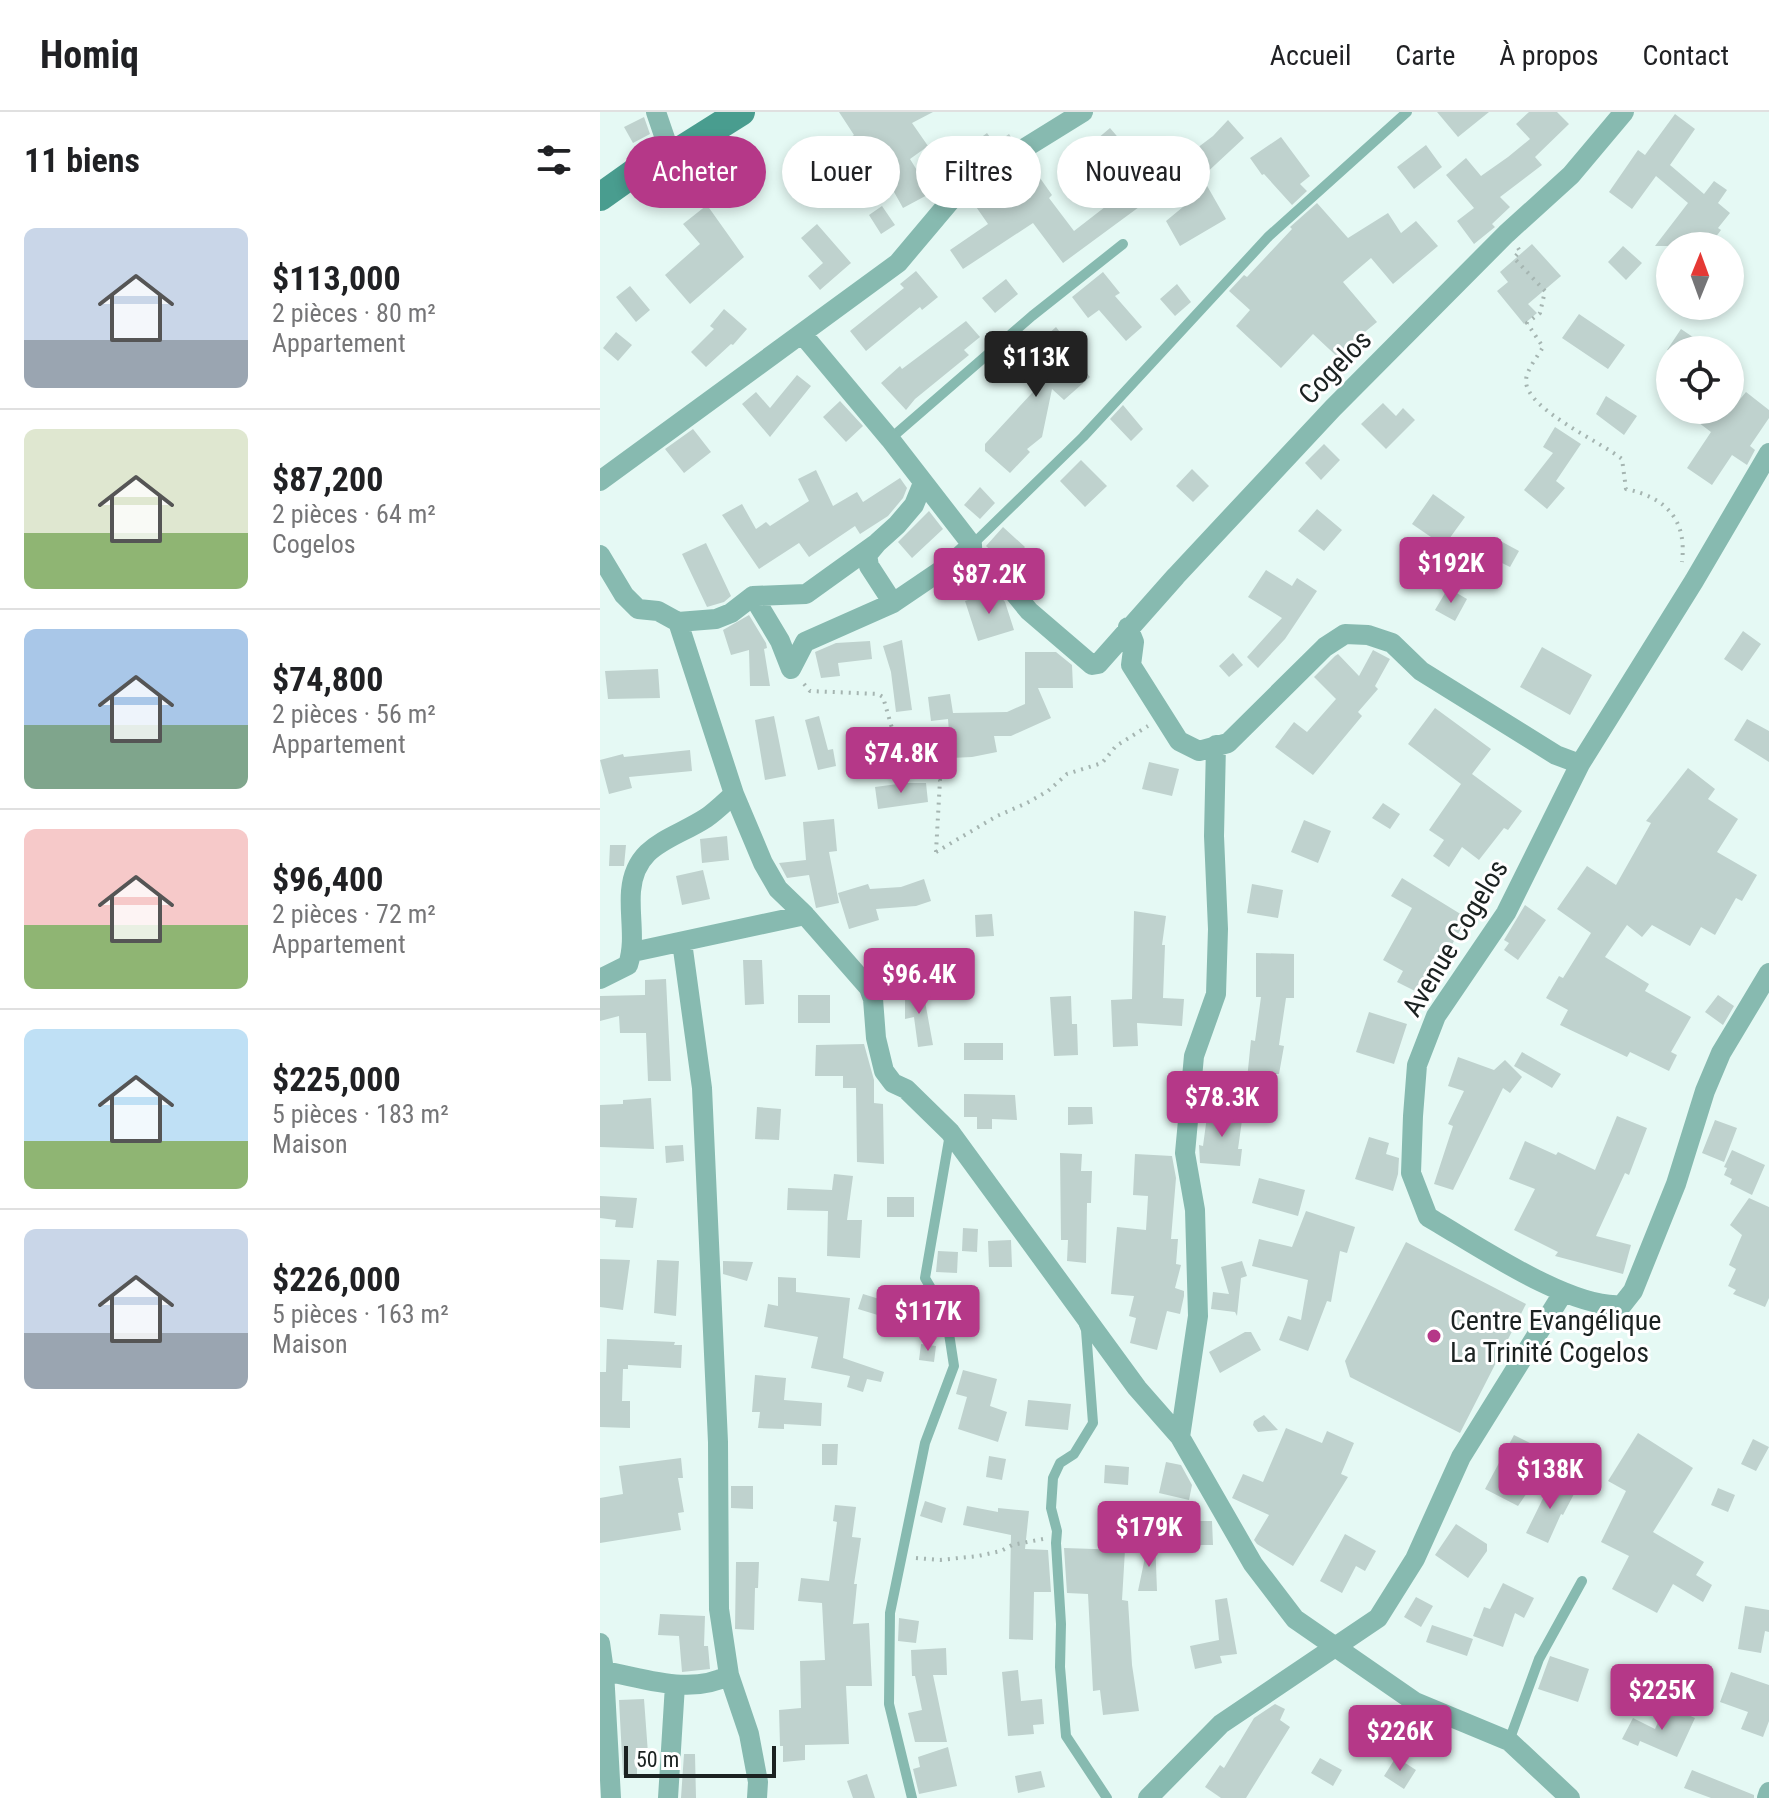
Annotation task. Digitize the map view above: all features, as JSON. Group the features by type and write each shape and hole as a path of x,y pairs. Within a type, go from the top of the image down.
{"street":[{"path":"656,112 664,136"},
{"path":"703,136 741,112"},
{"path":"600,481 898,263 962,187 1083,112"},
{"name":"Cogelos","path":"972,545 973,567 1002,578 1029,611 1092,665 1098,664 1128,627 1333,408 1506,234 1571,175 1624,112"},
{"path":"600,197 624,180"},
{"path":"791,669 805,642 893,603 952,563 972,545 890,439 803,335"},
{"name":"Avenue Cogelos","path":"1769,453 1580,764 1506,913 1436,1016 1417,1065 1411,1173 1428,1217 1563,1293 1606,1307 1622,1305 1633,1291 1676,1184 1721,1053 1769,973"},
{"path":"893,603 869,566 867,555 914,505 923,483"},
{"path":"600,555 624,595 638,609 658,611 678,622 716,619 731,613 753,596 806,594 877,543"},
{"path":"753,596 780,641 791,669"},
{"path":"678,622 748,830 778,889 869,988 884,1071 893,1083 906,1089 950,1132 1137,1388 1180,1437 1253,1564 1295,1619 1415,1702 1509,1741 1570,1798"},
{"path":"1128,627 1134,639 1131,665 1179,741 1199,751 1228,743 1325,647 1345,634 1368,635 1392,643 1421,671 1556,755 1580,764"},
{"path":"1180,1437 1198,1316 1195,1210 1185,1153 1194,1056 1216,994 1216,745"},
{"path":"600,979 628,965 633,952 631,891 640,860 650,849 707,817 734,794"},
{"path":"633,952 805,915"},
{"path":"682,942 702,1088 718,1442 719,1609 729,1675 749,1734 758,1782 757,1798"},
{"path":"1148,1798 1221,1724 1378,1618 1415,1559 1461,1457 1563,1293"},
{"path":"600,1643 611,1798"},
{"path":"604,1671 675,1685 715,1682 729,1675"},
{"path":"668,1798 675,1685"}],"lane":[{"path":"972,545 1083,437 1269,236 1407,112"},
{"path":"890,439 1032,316 1123,244"},
{"path":"912,1798 889,1704 890,1613 925,1443 954,1366 946,1314 925,1278 950,1132"},
{"path":"1063,1289 1086,1330 1093,1423 1074,1454 1060,1463 1053,1478 1051,1515 1057,1531 1060,1667 1066,1736 1107,1798"},
{"path":"1509,1741 1539,1659 1582,1581"}],"path":[{"path":"1506,234 1520,251 1514,258 1545,291 1540,313 1527,323 1543,347 1527,374 1528,390 1544,410 1622,459 1626,489 1655,498 1673,512 1684,541 1682,562 1694,581"},
{"path":"791,669 810,691 878,694 883,697 902,763 940,780 936,852 997,816 1038,797 1067,774 1102,763 1116,746 1163,717"},
{"path":"901,1557 940,1560 978,1556 1041,1540 1057,1531"}],"building":[{"path":"839,112 933,112 912,123 921,136 916,136 916,155 910,159 916,169 916,201 903,208 900,203 900,136 854,135"},
{"path":"1437,112 1489,112 1458,137"},
{"path":"1529,112 1557,112 1569,124 1535,157 1542,165 1500,197 1510,207 1492,224 1495,227 1474,244 1457,221 1474,208 1446,175 1466,158 1481,176 1508,157 1530,139 1516,124"},
{"path":"1675,114 1695,129 1670,165 1704,194 1714,181 1727,190 1718,203 1730,213 1718,228 1720,232 1666,232 1688,203 1656,176 1632,209 1609,192 1638,150 1645,155"},
{"path":"644,117 650,134 629,136 624,127"},
{"path":"1228,120 1244,138 1210,170 1210,138"},
{"path":"1110,128 1117,136 1101,136"},
{"path":"1281,137 1310,176 1300,184 1307,191 1292,205 1250,158"},
{"path":"1426,145 1442,167 1414,189 1397,167"},
{"path":"1041,179 1052,195 1049,198 1074,231 1104,208 1138,208 1063,263 1033,223 963,269 950,250 988,224 977,208 1041,208"},
{"path":"1210,191 1226,219 1180,246 1166,221 1182,208 1210,208"},
{"path":"1317,203 1348,238 1388,213 1401,233 1416,221 1438,246 1393,284 1371,258 1343,282 1377,322 1355,340 1361,345 1344,363 1313,334 1281,368 1236,326 1250,310 1229,291 1244,275 1247,277 1292,229 1290,227"},
{"path":"703,208 709,208 744,257 690,304 665,275 700,244 683,224"},
{"path":"883,208 895,225 881,234 869,215"},
{"path":"817,224 851,263 820,290 808,276 823,263 801,238"},
{"path":"1532,244 1561,276 1528,304 1537,313 1524,324 1497,291 1508,282 1500,272"},
{"path":"1623,246 1642,263 1626,280 1608,262"},
{"path":"916,271 938,297 922,310 920,307 866,351 850,331 904,288 900,284"},
{"path":"1103,272 1120,293 1115,296 1142,327 1126,341 1099,310 1088,318 1072,297"},
{"path":"1006,279 1018,294 995,313 982,298"},
{"path":"1177,284 1191,302 1175,316 1160,299"},
{"path":"630,286 650,310 636,322 616,297"},
{"path":"724,309 747,329 706,367 691,352 714,329 710,326"},
{"path":"1579,314 1625,345 1608,369 1562,338"},
{"path":"966,321 980,337 964,350 969,355 906,410 881,383 900,366 902,369"},
{"path":"1056,327 1066,340 1061,344 1090,377 1064,400 1052,389 1042,437 1027,449 1030,452 1010,473 985,451 985,444 1044,380 1016,347 1029,337 1036,345"},
{"path":"1681,329 1691,336 1676,336"},
{"path":"616,332 632,345 618,361 603,348"},
{"path":"797,375 811,386 770,437 742,404 756,392 770,408"},
{"path":"1746,392 1769,410 1769,418 1750,446 1755,450 1747,465 1732,455 1712,485 1687,468 1711,432 1700,424 1744,424"},
{"path":"1606,396 1637,416 1624,435 1596,414"},
{"path":"840,401 863,426 846,442 823,417"},
{"path":"1383,403 1396,416 1403,408 1415,420 1386,449 1361,424"},
{"path":"1123,405 1143,429 1131,441 1110,419"},
{"path":"1555,427 1581,444 1556,481 1565,488 1547,509 1524,490 1553,453 1543,447"},
{"path":"693,429 711,452 684,473 665,449"},
{"path":"1324,444 1340,460 1321,480 1305,463"},
{"path":"1081,460 1107,486 1085,507 1060,481"},
{"path":"1192,469 1209,486 1193,502 1176,486"},
{"path":"816,470 833,506 857,492 863,502 900,478 907,488 888,516 860,534 855,526 809,557 799,543 759,569 722,515 742,504 756,529 766,522 770,526 809,501 798,479"},
{"path":"980,487 995,503 980,519 964,505"},
{"path":"1433,494 1465,517 1444,546 1412,524"},
{"path":"1317,509 1342,530 1324,551 1298,531"},
{"path":"929,511 943,529 912,558 898,542"},
{"path":"1003,527 1025,547 1008,566 986,546"},
{"path":"1493,537 1519,551 1510,567 1484,554"},
{"path":"706,543 731,596 724,602 707,607 682,554"},
{"path":"1266,570 1292,586 1297,578 1317,591 1285,639 1258,668 1247,657 1282,618 1248,597"},
{"path":"1448,588 1467,599 1455,621 1435,610"},
{"path":"996,591 1005,602 1014,630 978,641 965,601"},
{"path":"749,615 766,643 767,648 764,649 770,686 750,686 749,650 731,655 723,630"},
{"path":"1743,631 1761,644 1742,671 1724,659"},
{"path":"902,640 912,710 896,712 891,672 883,646"},
{"path":"870,641 872,659 838,663 840,676 821,678 815,652 836,643"},
{"path":"1542,647 1592,675 1570,715 1520,687"},
{"path":"1373,650 1390,659 1375,686 1378,689 1358,712 1362,716 1313,775 1275,747 1294,722 1307,732 1336,699 1314,677 1335,656 1338,654 1359,676"},
{"path":"1025,652 1056,652 1072,665 1073,688 1038,688 1051,718 1011,736 994,736 997,752 951,758 948,719 931,721 928,697 950,694 953,713 1007,712 1025,704"},
{"path":"1233,653 1243,665 1229,677 1219,666"},
{"path":"658,669 660,698 608,699 605,671"},
{"path":"1435,708 1491,749 1472,774 1522,811 1479,860 1462,847 1449,867 1433,856 1444,840 1429,830 1461,784 1408,744"},
{"path":"774,716 786,776 765,780 755,720"},
{"path":"819,716 828,750 833,749 836,766 818,770 805,720"},
{"path":"1747,719 1769,731 1769,762 1734,740"},
{"path":"690,750 692,771 629,777 632,788 609,794 600,760 623,754 624,757"},
{"path":"1149,762 1179,769 1172,796 1142,789"},
{"path":"1688,768 1715,789 1708,799 1738,819 1717,852 1757,875 1742,901 1736,898 1715,935 1701,927 1690,946 1652,925 1642,937 1627,925 1605,957 1649,984 1645,991 1691,1017 1671,1052 1677,1055 1669,1071 1630,1052 1627,1057 1560,1025 1568,1010 1546,998 1559,976 1563,978 1591,933 1557,909 1587,866 1616,885 1651,823 1646,821"},
{"path":"926,783 928,802 878,809 875,787"},
{"path":"1383,803 1400,814 1390,829 1372,818"},
{"path":"834,819 837,851 829,852 839,903 816,908 809,875 787,878 779,863 806,860 803,822"},
{"path":"1304,820 1331,831 1318,863 1291,852"},
{"path":"727,836 729,860 702,863 700,839"},
{"path":"610,845 626,845 624,866 609,866"},
{"path":"703,870 710,899 682,905 676,876"},
{"path":"1402,878 1467,918 1450,948 1446,945 1419,993 1397,982 1403,971 1383,960 1412,908 1391,896"},
{"path":"924,879 931,901 916,906 876,909 879,920 849,929 838,893 868,884 870,889 901,887"},
{"path":"1252,884 1283,890 1278,918 1247,913"},
{"path":"1525,905 1546,920 1518,960 1504,950 1509,943 1504,940"},
{"path":"1134,911 1166,916 1162,945 1165,945 1163,998 1184,999 1182,1026 1137,1023 1138,1046 1113,1047 1111,1000 1132,999"},
{"path":"992,914 994,936 976,937 975,915"},
{"path":"1256,953 1294,954 1294,998 1286,998 1279,1045 1284,1046 1272,1094 1246,1089 1251,1040 1255,1041 1261,997 1256,997"},
{"path":"743,960 762,960 764,1004 745,1005"},
{"path":"666,979 671,1081 648,1081 646,1033 620,1033 619,1016 600,1021 600,996 645,995 645,980"},
{"path":"922,985 933,1045 918,1047 914,1017 905,1019 905,997 912,996 911,987"},
{"path":"798,995 830,995 830,1023 798,1023"},
{"path":"1718,995 1734,1006 1723,1025 1705,1012"},
{"path":"1071,996 1072,1024 1077,1024 1078,1055 1054,1056 1050,997"},
{"path":"1369,1012 1407,1024 1394,1064 1356,1052"},
{"path":"964,1043 1003,1043 1003,1060 964,1060"},
{"path":"864,1044 874,1080 874,1103 883,1104 884,1164 857,1162 856,1088 843,1088 843,1076 815,1076 816,1045"},
{"path":"1522,1052 1561,1074 1552,1088 1514,1066"},
{"path":"1458,1057 1494,1070 1505,1060 1522,1077 1510,1093 1503,1088 1453,1190 1434,1184 1453,1126 1448,1124 1464,1091 1448,1086"},
{"path":"964,1094 1015,1095 1017,1120 992,1119 992,1129 977,1129 977,1117 964,1117"},
{"path":"651,1098 654,1149 600,1147 600,1105"},
{"path":"757,1107 781,1109 779,1140 755,1139"},
{"path":"1068,1107 1092,1107 1093,1124 1068,1125"},
{"path":"1208,1109 1243,1113 1238,1149 1242,1149 1240,1166 1200,1163 1199,1145 1203,1146"},
{"path":"1617,1116 1647,1128 1629,1175 1625,1173 1596,1236 1631,1245 1623,1274 1555,1256 1558,1252 1514,1230 1535,1189 1509,1179 1525,1141 1556,1155 1558,1152 1595,1170"},
{"path":"1715,1120 1737,1128 1724,1162 1702,1153"},
{"path":"1369,1137 1389,1143 1386,1154 1399,1158 1393,1191 1355,1179"},
{"path":"683,1145 684,1161 666,1163 665,1146"},
{"path":"1732,1150 1765,1165 1752,1195 1730,1184 1732,1179 1724,1175 1727,1168 1724,1167"},
{"path":"1060,1153 1082,1154 1081,1171 1092,1171 1091,1203 1087,1203 1086,1263 1067,1261 1068,1240 1061,1240"},
{"path":"1135,1154 1172,1156 1176,1178 1171,1239 1178,1239 1176,1264 1181,1265 1175,1288 1184,1291 1184,1296 1180,1314 1167,1311 1157,1350 1130,1343 1136,1318 1129,1316 1134,1296 1111,1294 1117,1227 1146,1230 1148,1196 1133,1195"},
{"path":"834,1174 853,1176 847,1220 862,1220 860,1258 827,1256 828,1211 787,1210 788,1188 832,1190"},
{"path":"1259,1178 1305,1190 1298,1216 1252,1203"},
{"path":"600,1196 637,1198 633,1228 615,1227 616,1220 600,1218"},
{"path":"887,1197 914,1197 914,1217 887,1217"},
{"path":"1749,1198 1769,1207 1769,1298 1765,1307 1733,1294 1736,1290 1728,1286 1736,1269 1729,1265 1742,1235 1730,1225"},
{"path":"1306,1211 1355,1227 1347,1253 1340,1251 1331,1302 1327,1301 1308,1351 1279,1340 1288,1316 1301,1320 1308,1280 1252,1266 1259,1239 1292,1247"},
{"path":"963,1228 978,1229 977,1252 962,1251"},
{"path":"1011,1240 1012,1267 989,1267 988,1241"},
{"name":"Centre Evangélique La Trinité Cogelos","path":"1406,1242 1526,1304 1460,1433 1350,1377 1345,1361"},
{"path":"938,1251 958,1252 957,1273 936,1272"},
{"path":"600,1259 630,1260 623,1310 600,1307"},
{"path":"657,1260 679,1261 676,1316 654,1313"},
{"path":"723,1261 753,1262 747,1281 723,1274"},
{"path":"1242,1261 1247,1276 1241,1278 1237,1316 1235,1312 1211,1309 1213,1292 1229,1294 1221,1267"},
{"path":"778,1277 796,1278 796,1292 850,1298 843,1358 884,1372 881,1382 867,1379 863,1392 847,1387 850,1376 811,1368 818,1337 764,1327 768,1304 778,1306"},
{"path":"863,1294 886,1301 881,1316 858,1309"},
{"path":"1245,1332 1251,1332 1261,1350 1220,1373 1209,1352"},
{"path":"607,1339 675,1342 674,1345 682,1345 681,1368 628,1365 628,1369 623,1369 622,1401 630,1401 630,1428 600,1427 600,1372 606,1372"},
{"path":"921,1344 936,1346 934,1362 919,1360"},
{"path":"963,1370 997,1379 990,1406 1007,1412 998,1442 958,1429 967,1397 956,1394"},
{"path":"755,1375 786,1378 784,1400 822,1403 821,1426 784,1424 784,1429 758,1428 760,1412 752,1412"},
{"path":"1028,1400 1071,1404 1068,1430 1025,1426"},
{"path":"1264,1415 1278,1430 1258,1432 1254,1421"},
{"path":"1286,1428 1322,1443 1327,1431 1354,1443 1341,1474 1348,1477 1293,1566 1254,1540 1269,1515 1232,1498 1243,1474 1263,1482"},
{"path":"1638,1433 1693,1468 1653,1532 1704,1562 1696,1575 1712,1585 1703,1602 1673,1584 1657,1613 1612,1589 1629,1556 1601,1542 1626,1491 1608,1481"},
{"path":"1514,1435 1532,1444 1522,1465 1540,1474 1518,1506 1485,1489"},
{"path":"1753,1439 1769,1447 1756,1471 1741,1464"},
{"path":"822,1444 838,1444 837,1465 822,1465"},
{"path":"989,1456 1006,1459 1002,1480 986,1477"},
{"path":"681,1458 683,1478 678,1478 684,1512 678,1513 681,1530 600,1543 600,1498 623,1494 619,1466"},
{"path":"1166,1462 1181,1465 1192,1485 1189,1500 1159,1493"},
{"path":"1105,1465 1129,1467 1128,1485 1104,1483"},
{"path":"1552,1480 1575,1492 1548,1543 1526,1533"},
{"path":"731,1486 753,1486 753,1509 731,1508"},
{"path":"1718,1488 1735,1495 1728,1512 1711,1505"},
{"path":"925,1501 946,1508 942,1523 920,1516"},
{"path":"835,1505 856,1507 852,1537 861,1538 854,1584 857,1584 853,1624 869,1623 872,1686 846,1686 849,1744 805,1745 805,1760 783,1762 779,1710 801,1708 800,1661 825,1660 822,1603 798,1601 801,1578 829,1581 837,1522 833,1521"},
{"path":"967,1506 998,1512 998,1508 1029,1511 1025,1549 1048,1550 1051,1592 1034,1592 1033,1640 1009,1639 1011,1535 963,1525"},
{"path":"1180,1521 1212,1521 1213,1545 1180,1545"},
{"path":"1456,1524 1487,1544 1487,1551 1468,1578 1435,1555"},
{"path":"1345,1534 1376,1551 1365,1571 1356,1566 1342,1593 1320,1581"},
{"path":"1149,1538 1155,1538 1157,1591 1138,1591"},
{"path":"1064,1548 1125,1550 1122,1600 1128,1601 1139,1711 1103,1715 1100,1690 1093,1691 1088,1594 1067,1593"},
{"path":"736,1562 759,1562 754,1630 735,1629"},
{"path":"1503,1583 1534,1598 1524,1618 1515,1613 1503,1647 1473,1636 1484,1607 1490,1609"},
{"path":"1416,1597 1433,1606 1421,1627 1404,1617"},
{"path":"1227,1598 1237,1654 1220,1656 1222,1663 1195,1669 1190,1646 1219,1640 1215,1600"},
{"path":"1745,1606 1769,1610 1769,1632 1765,1631 1761,1653 1738,1649"},
{"path":"660,1614 705,1616 704,1646 708,1646 710,1669 682,1672 679,1636 658,1635"},
{"path":"899,1618 919,1621 916,1643 898,1641"},
{"path":"1432,1625 1473,1639 1467,1656 1426,1642"},
{"path":"946,1648 947,1675 933,1675 947,1742 915,1742 908,1713 922,1710 915,1676 912,1676 911,1650"},
{"path":"1550,1656 1589,1669 1578,1702 1538,1689"},
{"path":"1018,1670 1021,1701 1042,1699 1044,1724 1033,1725 1034,1734 1008,1736 1002,1672"},
{"path":"1731,1672 1769,1685 1769,1721 1763,1737 1741,1729 1748,1712 1720,1702"},
{"path":"644,1699 649,1767 637,1767 637,1775 623,1775 619,1700"},
{"path":"1275,1704 1285,1709 1280,1720 1290,1727 1246,1798 1221,1798 1205,1787 1220,1765 1224,1768 1254,1718"},
{"path":"1666,1705 1695,1718 1677,1757 1640,1741 1638,1746 1622,1739 1633,1718 1655,1729"},
{"path":"1397,1734 1415,1744 1407,1758 1389,1748"},
{"path":"948,1747 957,1786 919,1794 913,1769 920,1767 918,1757"},
{"path":"684,1754 695,1754 696,1798 681,1798"},
{"path":"1396,1757 1416,1770 1404,1789 1384,1776"},
{"path":"1320,1758 1342,1770 1333,1786 1311,1773"},
{"path":"1692,1770 1754,1795 1754,1798 1711,1798 1684,1788"},
{"path":"1041,1771 1045,1787 1018,1793 1015,1776"},
{"path":"867,1774 875,1798 853,1798 847,1781"}],"place":[{"name":"Centre Evangélique La Trinité Cogelos","path":"1434,1336"}]}
